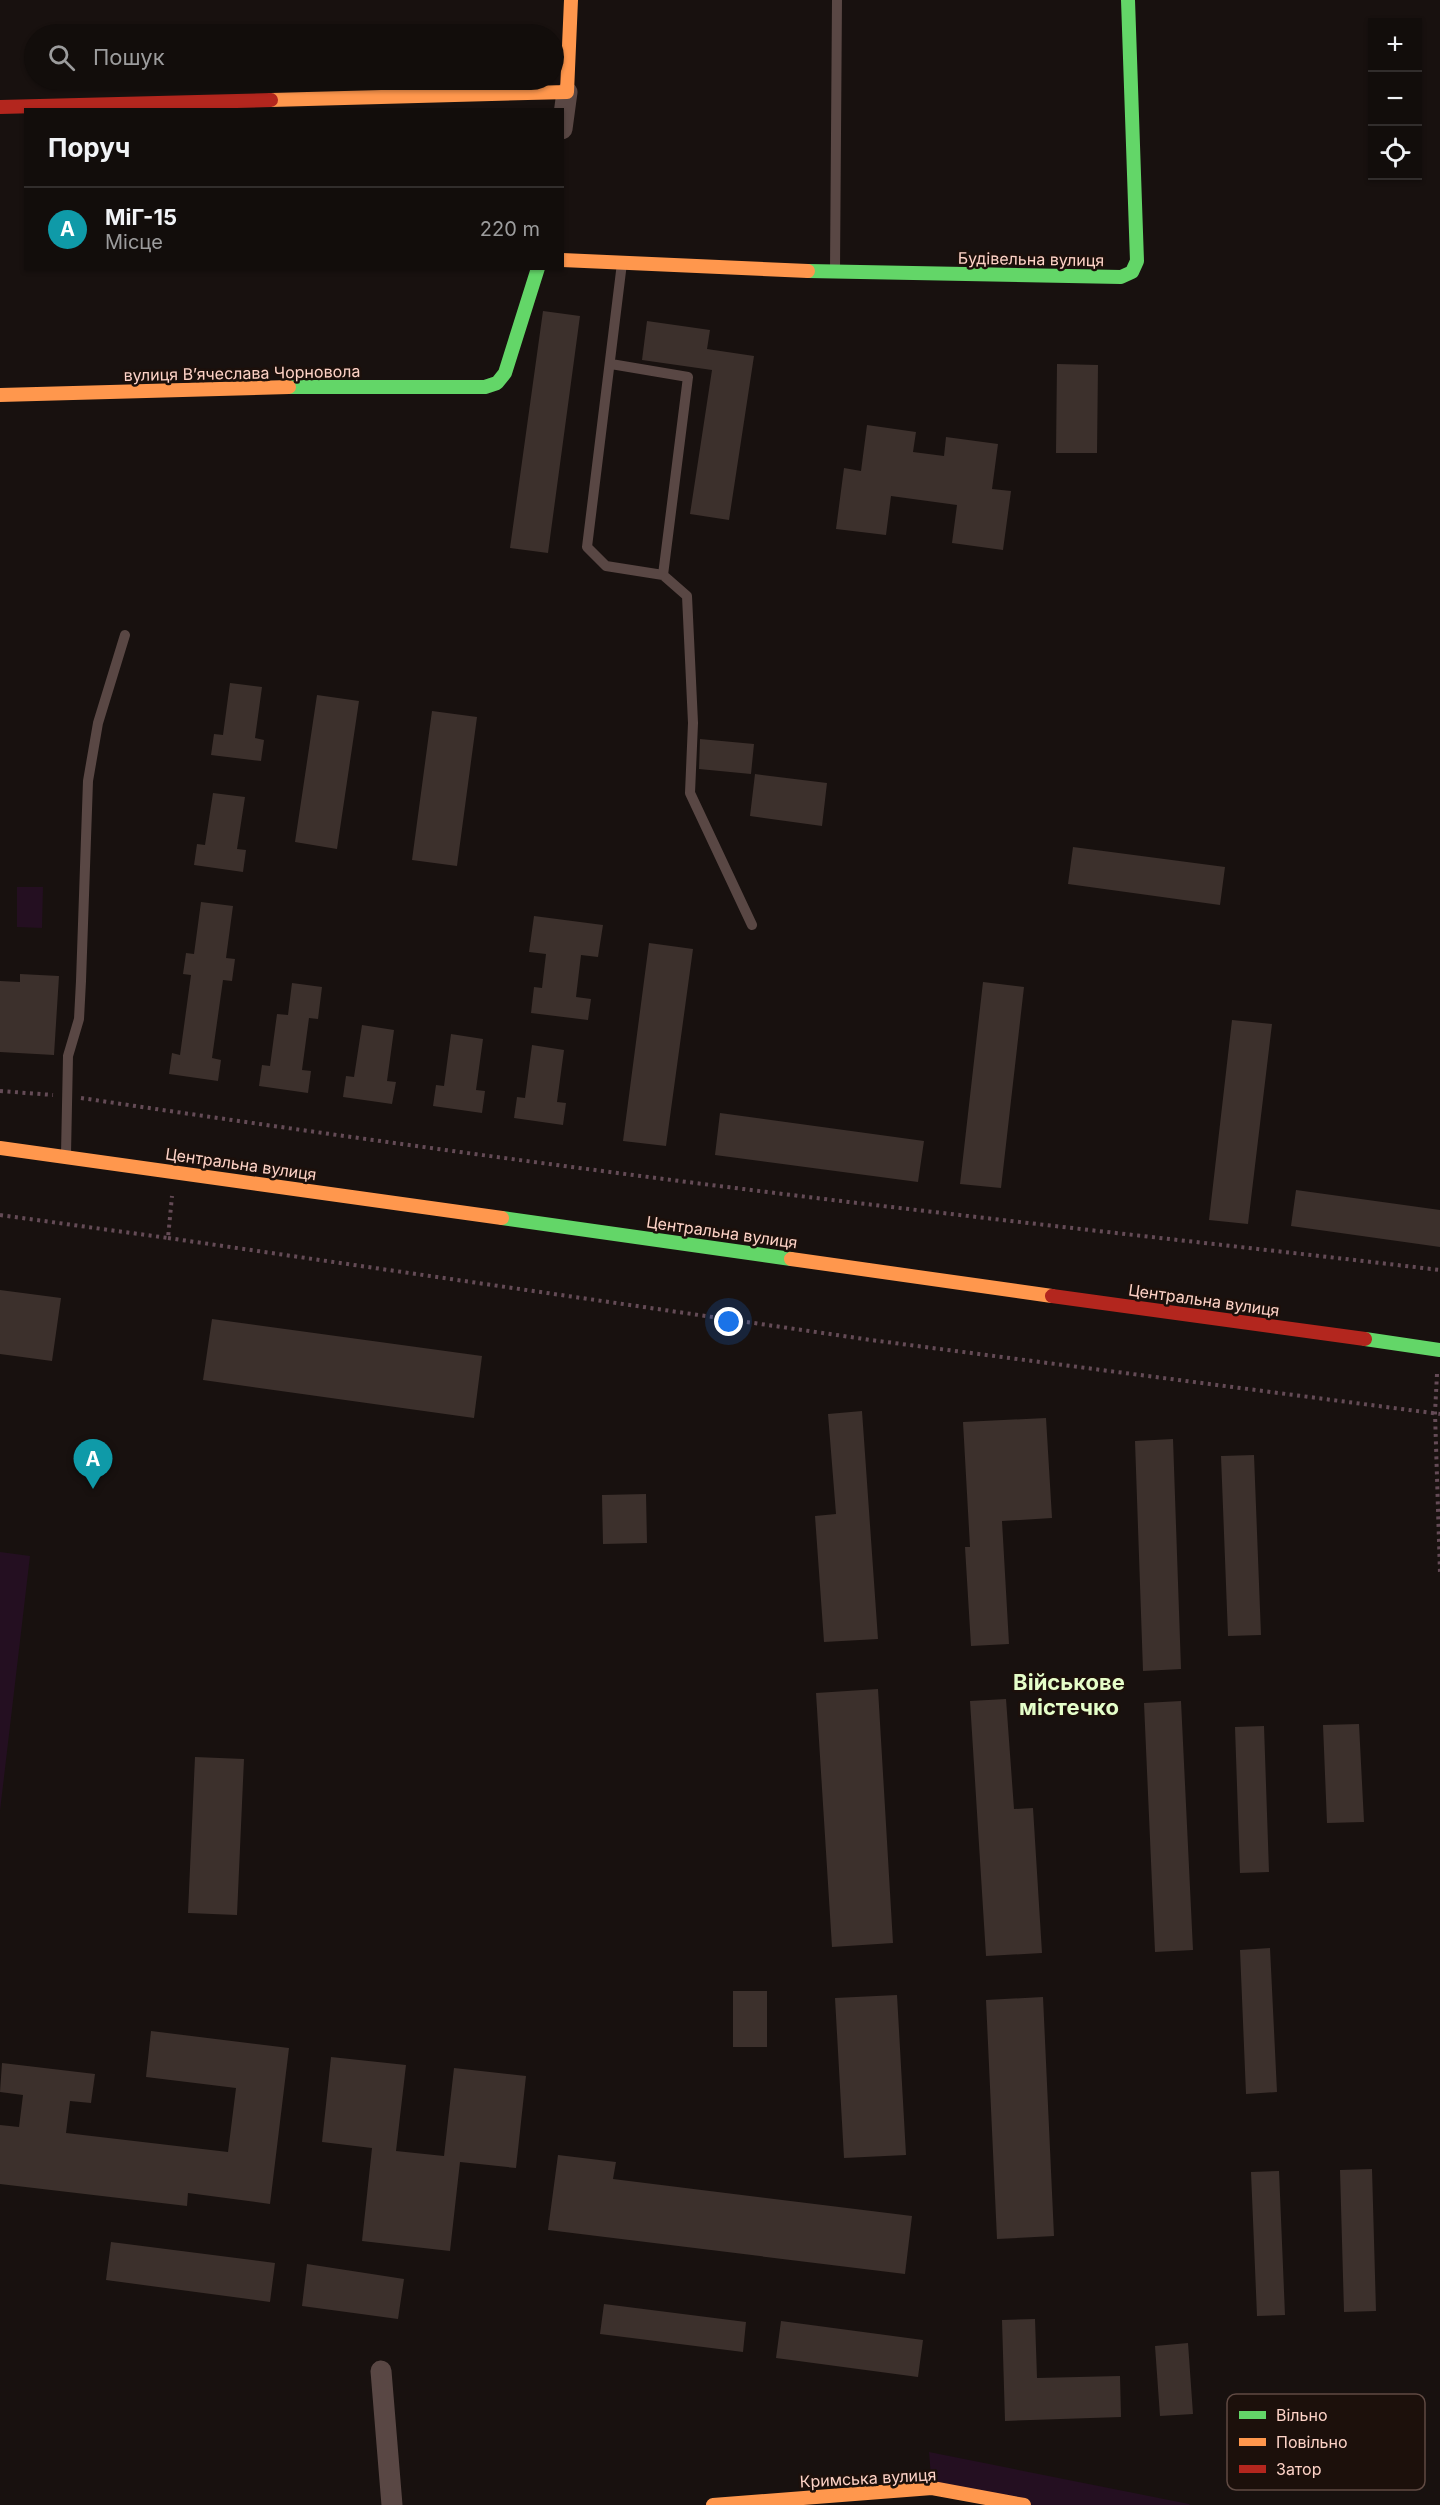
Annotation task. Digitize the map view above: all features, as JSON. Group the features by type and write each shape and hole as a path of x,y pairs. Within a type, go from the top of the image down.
{"main road":[{"path":"0,107 567,92 571,0"},
{"name":"Будівельна вулиця","path":"564,260 835,272 1121,277 1132,272 1137,261 1128,0"},
{"name":"вулиця Вʼячеслава Чорновола","path":"0,395 264,387 485,387 497,383 506,374 537,270"},
{"name":"Центральна вулиця","path":"0,1148 1440,1350"},
{"name":"Кримська вулиця","path":"712,2505 824,2501 932,2488 1024,2505"}],"street":[{"path":"564,114 567,92"},
{"path":"381,2371 392,2505"}],"lane":[{"path":"835,272 837,0"},
{"path":"622,263 587,547 606,566 663,575 687,596 693,723 690,793 752,925"},
{"path":"611,363 688,377 663,575"},
{"path":"66,1157 68,1056 79,1019 88,781 98,723 125,635"}],"path":[{"path":"0,1091 67,1096 430,1148 922,1211 1440,1270"},
{"path":"168,1238 172,1196"},
{"path":"0,1215 871,1340 1437,1414"},
{"path":"1440,1350 1437,1414 1440,1573"}],"shaded area":[{"path":"17,887 43,887 42,928 17,927"},
{"path":"0,1552 30,1556 0,1811"},
{"path":"929,2452 1190,2505 1024,2505 932,2488"}],"building":[{"path":"543,311 580,316 548,553 510,548"},
{"path":"647,321 710,330 707,349 754,356 729,520 690,514 712,370 642,360"},
{"path":"1057,364 1098,365 1097,453 1056,453"},
{"path":"867,425 916,432 913,452 944,456 946,437 998,444 992,489 1011,491 1003,550 952,543 957,505 891,496 886,535 836,529 844,468 861,471"},
{"path":"230,683 262,687 255,738 264,740 261,761 211,755 214,734 223,735"},
{"path":"317,695 359,701 337,849 295,842"},
{"path":"432,711 477,717 457,866 412,860"},
{"path":"700,739 754,744 751,774 699,769"},
{"path":"755,774 827,783 822,826 750,816"},
{"path":"213,793 245,797 237,849 246,850 243,872 194,865 197,844 205,845"},
{"path":"1073,847 1225,867 1220,905 1068,884"},
{"path":"201,902 233,906 226,958 235,959 232,981 223,980 212,1058 221,1060 218,1081 169,1074 172,1053 180,1055 191,975 183,974 186,953 194,954"},
{"path":"534,916 603,925 598,957 581,955 576,997 591,999 588,1020 531,1013 534,987 542,988 546,954 529,952"},
{"path":"649,943 693,949 666,1146 623,1141"},
{"path":"20,974 59,976 54,1055 0,1052 0,981 20,982"},
{"path":"983,982 1024,987 1001,1188 960,1184"},
{"path":"292,983 322,987 318,1019 309,1018 302,1070 311,1071 308,1093 259,1086 262,1065 270,1066 277,1014 288,1015"},
{"path":"1232,1020 1272,1024 1248,1224 1209,1220"},
{"path":"362,1025 394,1030 387,1081 396,1082 392,1104 343,1097 346,1076 354,1077"},
{"path":"451,1034 483,1039 476,1090 485,1091 482,1113 433,1106 436,1085 444,1086"},
{"path":"532,1045 564,1050 557,1102 566,1103 563,1125 514,1118 517,1097 525,1098"},
{"path":"720,1113 924,1141 918,1182 715,1155"},
{"path":"1296,1190 1440,1210 1440,1247 1291,1226"},
{"path":"0,1290 61,1298 52,1361 0,1354"},
{"path":"212,1319 482,1356 474,1418 203,1380"},
{"path":"862,1411 878,1639 824,1642 815,1516 836,1514 828,1414"},
{"path":"1046,1418 1052,1518 1002,1521 1009,1644 971,1646 965,1547 970,1547 963,1422"},
{"path":"1173,1439 1181,1669 1143,1671 1135,1441"},
{"path":"1254,1455 1261,1635 1228,1636 1221,1456"},
{"path":"646,1494 647,1543 603,1544 602,1495"},
{"path":"878,1689 893,1943 832,1947 816,1693"},
{"path":"1006,1699 1014,1809 1033,1808 1042,1953 986,1956 970,1701"},
{"path":"1181,1701 1193,1950 1155,1952 1144,1703"},
{"path":"1359,1724 1364,1822 1327,1823 1323,1725"},
{"path":"1264,1726 1269,1872 1240,1873 1235,1727"},
{"path":"195,1757 244,1759 237,1915 188,1913"},
{"path":"1270,1948 1277,2092 1246,2094 1240,1950"},
{"path":"733,1991 767,1991 767,2047 733,2047"},
{"path":"897,1995 906,2155 844,2158 835,1998"},
{"path":"1043,1997 1054,2236 997,2239 986,2000"},
{"path":"151,2031 289,2048 270,2204 188,2193 187,2206 0,2184 0,2125 19,2127 23,2095 0,2092 2,2063 95,2074 91,2103 70,2101 66,2133 228,2152 236,2088 146,2077"},
{"path":"331,2057 406,2065 396,2151 444,2156 454,2068 526,2076 516,2168 460,2162 450,2251 362,2241 372,2148 322,2142"},
{"path":"558,2155 616,2162 613,2179 912,2216 905,2274 548,2230"},
{"path":"1372,2169 1376,2311 1344,2312 1340,2170"},
{"path":"1279,2171 1285,2315 1257,2316 1251,2172"},
{"path":"111,2242 275,2263 270,2302 106,2280"},
{"path":"307,2264 404,2279 398,2319 302,2306"},
{"path":"604,2304 746,2322 743,2352 600,2334"},
{"path":"1035,2319 1037,2378 1120,2376 1121,2417 1005,2421 1002,2320"},
{"path":"781,2321 923,2340 918,2377 776,2358"},
{"path":"1188,2343 1193,2414 1160,2416 1155,2346"}],"traffic: fast":[{"path":"808,271 1121,277 1132,272 1137,261 1128,0"},
{"path":"289,387 485,387 497,383 505,373 537,270"},
{"path":"502,1218 791,1259"},
{"path":"1365,1339 1440,1350"}],"traffic: slow":[{"path":"271,100 567,92 571,0"},
{"path":"564,260 808,271"},
{"path":"0,395 289,387"},
{"path":"0,1148 502,1218"},
{"path":"791,1259 1052,1296"},
{"path":"713,2505 932,2488 1024,2505"}],"traffic: jam":[{"path":"0,107 271,100"},
{"path":"1052,1296 1365,1339"}],"place":[{"name":"МіГ-15","path":"93,1489"}],"district":[{"name":"Військове містечко","path":"1069,1694"}]}
